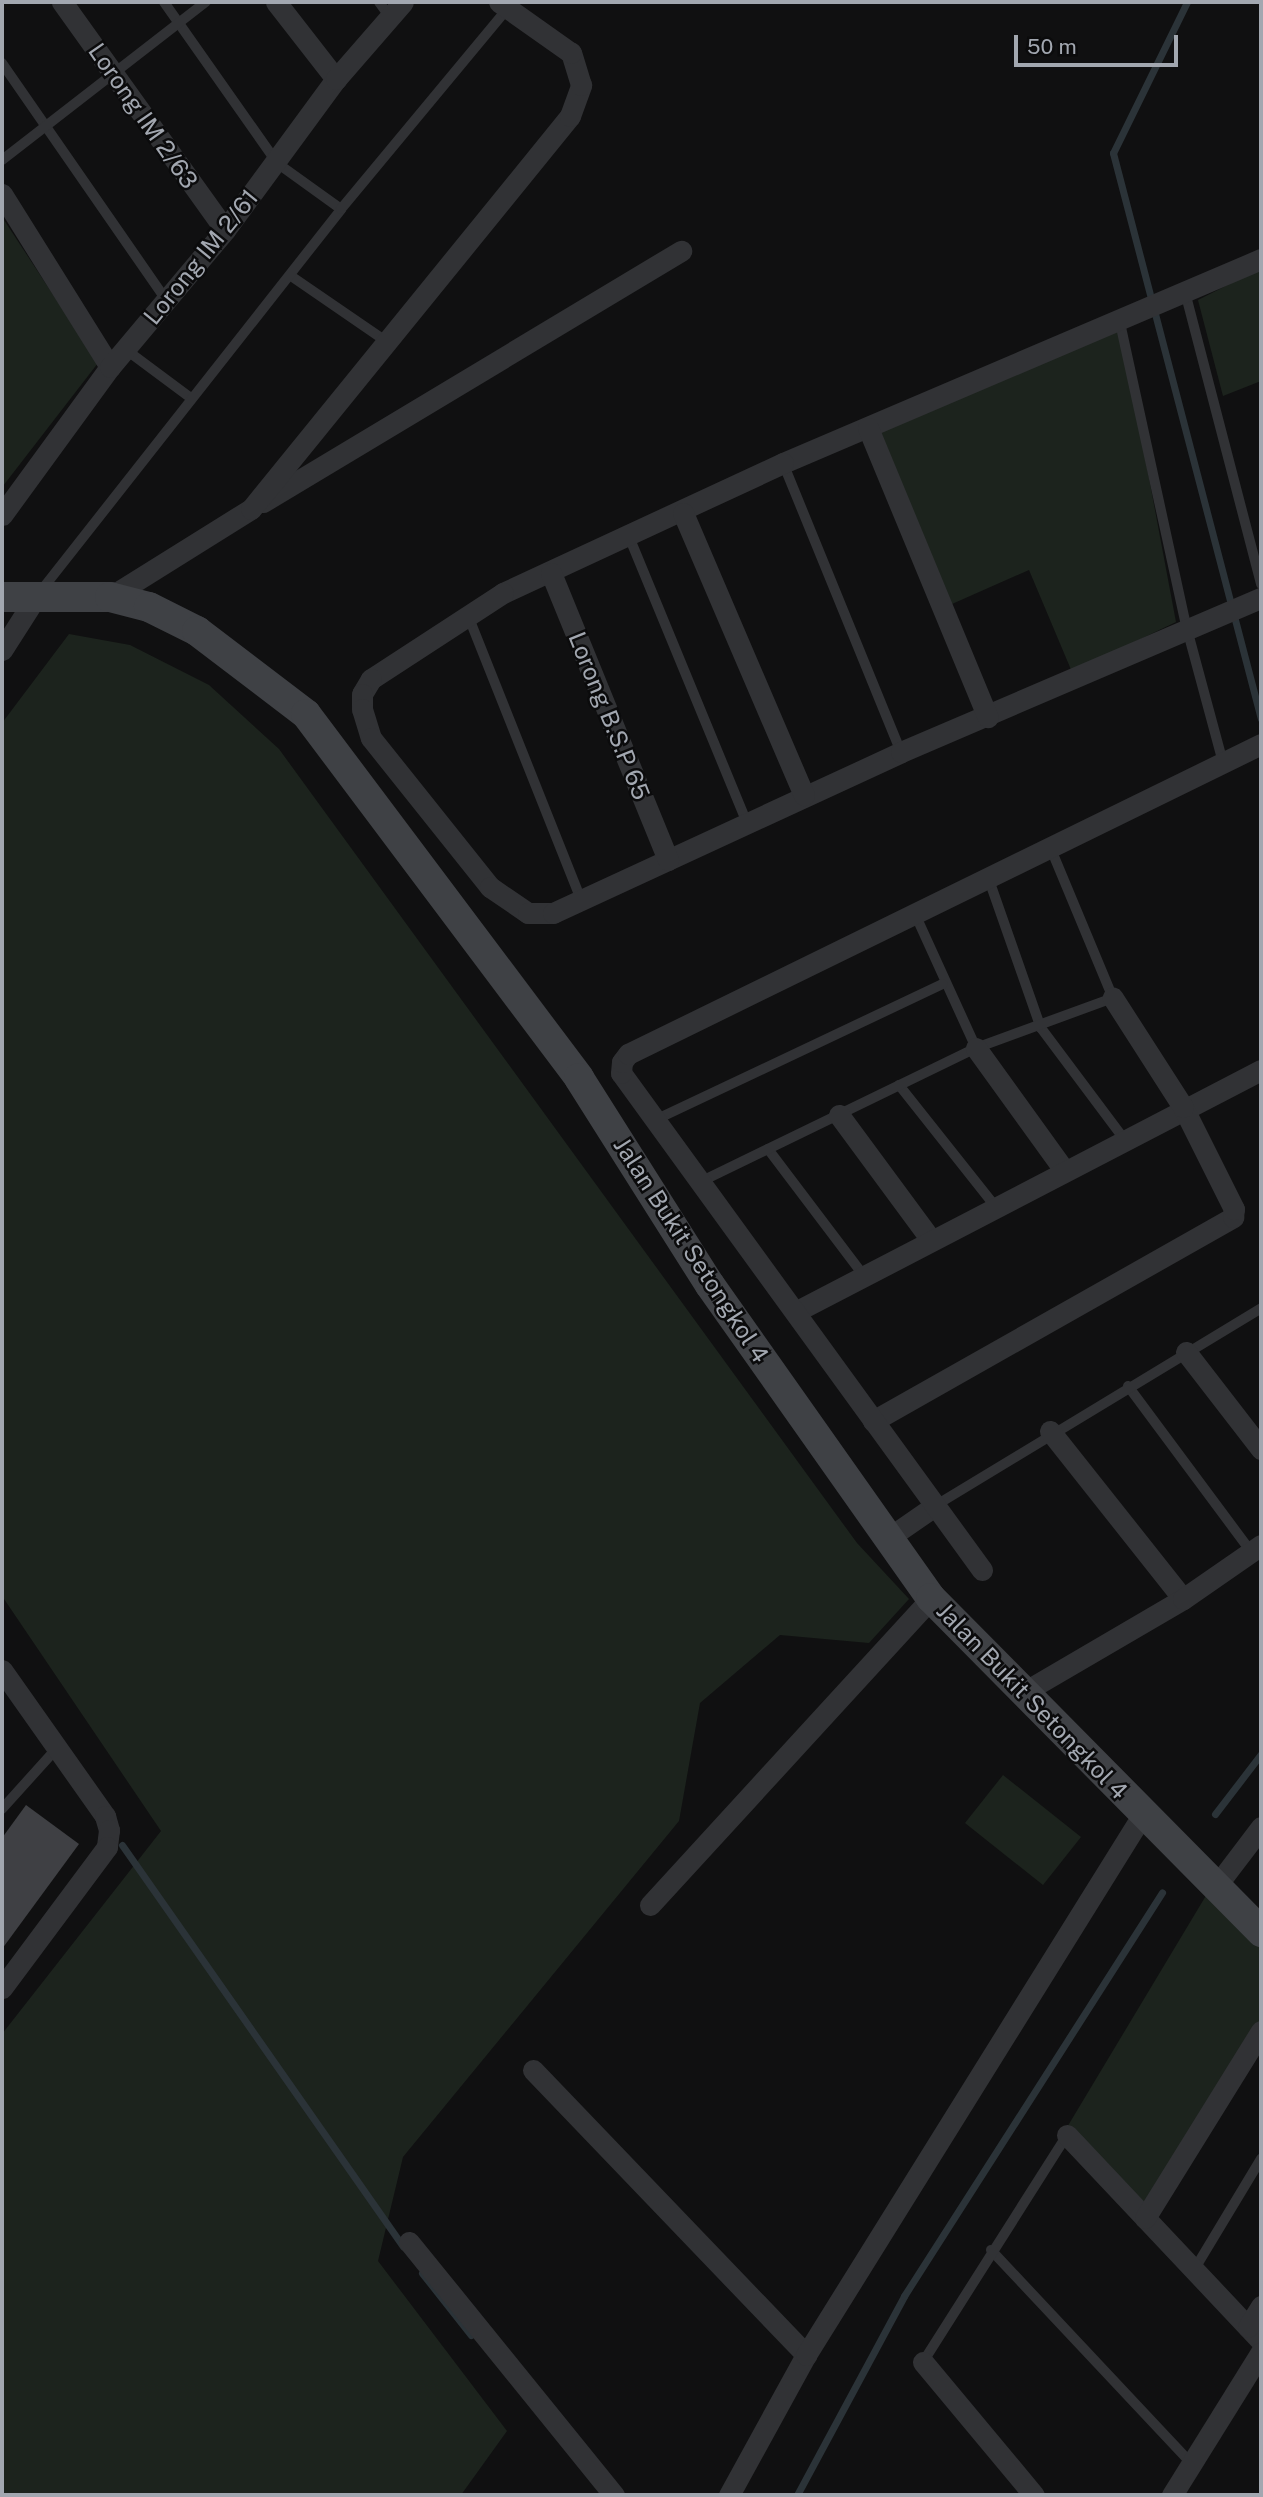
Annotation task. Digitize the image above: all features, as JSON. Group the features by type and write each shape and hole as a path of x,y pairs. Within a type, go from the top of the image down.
{"street":[{"name":"Lorong IM 2/63","path":"62,2 225,230"},
{"path":"276,2 336,79"},
{"path":"251,509 570,116 577,95 579,66 571,53 506,4"},
{"name":"Lorong IM 2/61","path":"2,515 110,367 225,230 277,163 391,7"},
{"path":"2,194 110,367"},
{"path":"110,597 251,509 681,251"},
{"path":"1261,259 783,463 630,538 503,593 467,612 372,679 362,694 364,723 490,887 528,913 553,913 804,795 1261,598"},
{"path":"868,428 988,716"},
{"path":"683,513 804,795"},
{"name":"Lorong B.S.P 65","path":"551,573 668,860"},
{"name":"Jalan Bukit Setongkol 4","path":"2,597 34,600 110,597 149,607 197,631 277,688 337,751 579,1078 710,1285 931,1598 1261,1932"},
{"path":"2,650 34,600"},
{"path":"982,1570 933,1507 797,1311 621,1073 628,1054 1261,744"},
{"path":"873,1421 1233,1217 1234,1209 1183,1107 1114,998"},
{"path":"976,1048 1064,1170"},
{"path":"797,1311 1183,1107 1261,1070"},
{"path":"839,1115 931,1240"},
{"path":"1186,1352 1261,1449"},
{"path":"1050,1431 1183,1598"},
{"path":"887,1539 933,1507"},
{"path":"1024,1692 1183,1598 1257,1549"},
{"path":"650,1905 931,1598"},
{"path":"2,1670 105,1816 108,1838 2,1988"},
{"path":"729,2495 806,2355 1143,1814"},
{"path":"1217,1885 1261,1827"},
{"path":"1145,2218 1261,2031"},
{"path":"533,2070 806,2355"},
{"path":"1067,2136 1254,2334"},
{"path":"409,2242 614,2495"},
{"path":"1254,2334 1261,2306"},
{"path":"1172,2495 1261,2352"},
{"path":"923,2362 1034,2495"}],"lane":[{"path":"164,2 277,163 341,209"},
{"path":"2,160 44,122 206,2"},
{"path":"34,600 191,398 506,4"},
{"path":"2,63 166,300"},
{"path":"291,275 387,342"},
{"path":"1175,296 1261,584"},
{"path":"1126,315 1187,629 1229,760"},
{"path":"125,349 191,398"},
{"path":"783,463 901,752"},
{"path":"630,538 747,823"},
{"path":"467,612 581,900"},
{"path":"702,1181 976,1048 1041,1028 1114,998 1050,847"},
{"path":"988,877 1041,1028 1124,1139"},
{"path":"915,914 943,984 976,1048"},
{"path":"655,1120 943,984"},
{"path":"900,1085 995,1206"},
{"path":"768,1149 864,1276"},
{"path":"933,1507 1050,1431 1261,1308"},
{"path":"1128,1385 1257,1549"},
{"path":"2,1809 57,1748"},
{"path":"923,2362 991,2250 1067,2136"},
{"path":"1194,2270 1261,2159"},
{"path":"991,2250 1192,2464"}],"shaded area":[{"path":"2,217 98,363 3,486 2,485"},
{"path":"1261,268 1261,381 1223,396 1198,300"},
{"path":"1119,318 1176,622 1072,672 1029,570 943,608 868,428"},
{"path":"69,634 130,645 209,685 279,749 857,1543 909,1599 869,1643 780,1635 700,1703 679,1821 403,2157 378,2261 507,2431 461,2495 2,2495 2,2034 161,1831 2,1596 2,723"},
{"path":"1003,1775 1081,1837 1043,1885 965,1823"},
{"path":"1216,1879 1261,1926 1261,2023 1144,2211 1066,2129"}],"building":[{"path":"26,1805 79,1844 2,1949 2,1838"}],"waterway":[{"path":"1187,2 1113,153 1261,719"},
{"path":"1215,1814 1261,1754"},
{"path":"122,1845 403,2246"},
{"path":"797,2495 904,2296 1162,1893"},
{"path":"422,2273 471,2335"}]}
